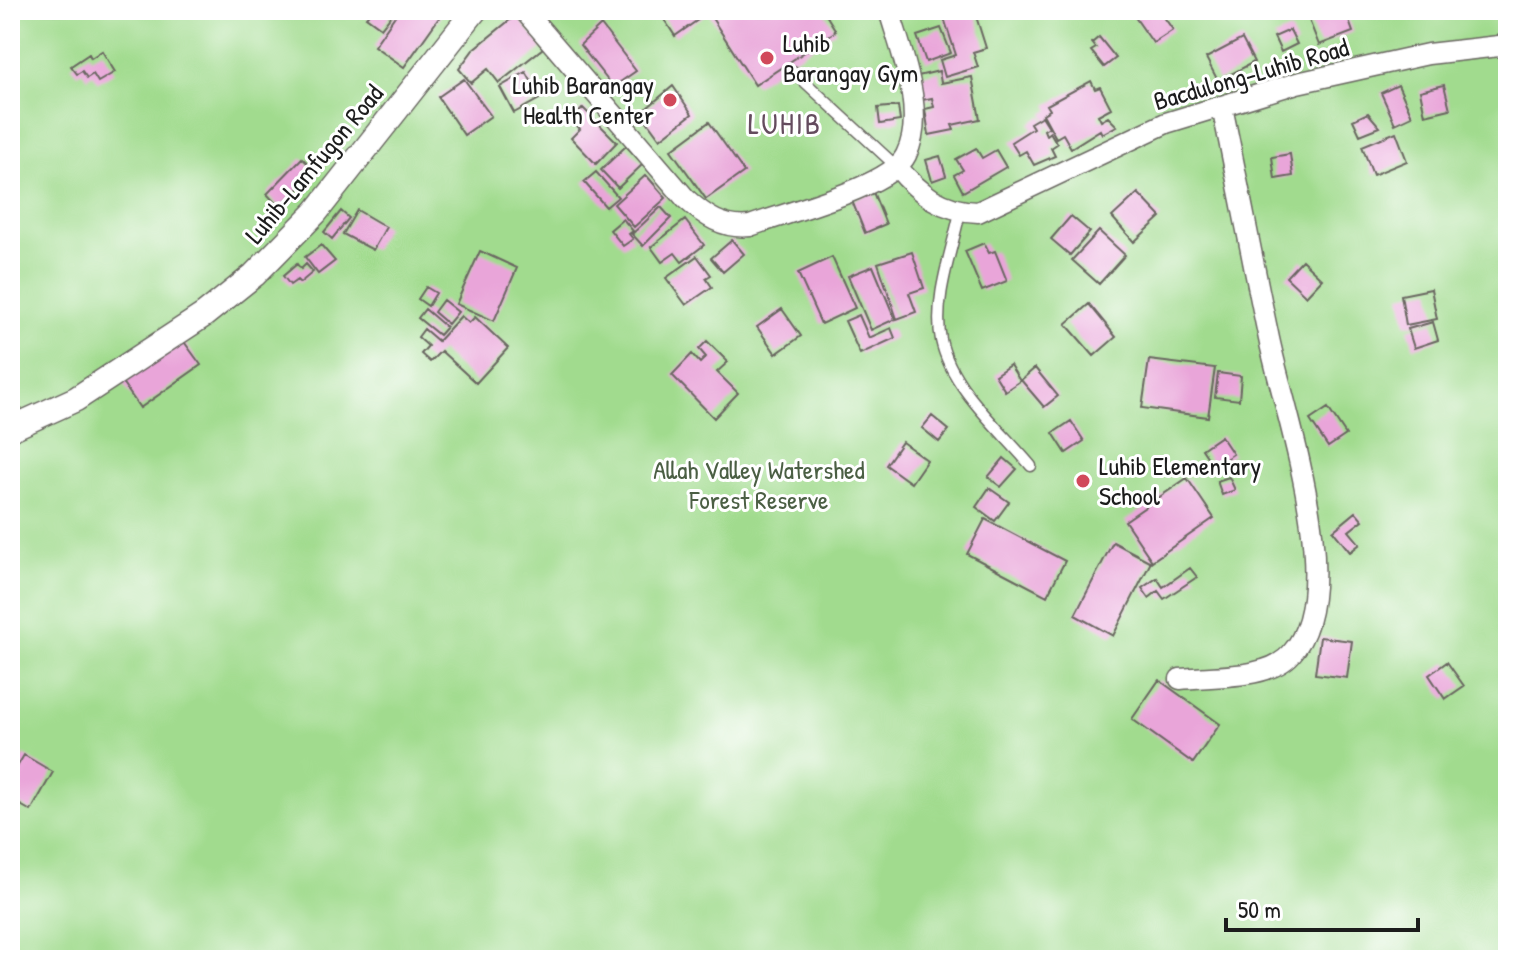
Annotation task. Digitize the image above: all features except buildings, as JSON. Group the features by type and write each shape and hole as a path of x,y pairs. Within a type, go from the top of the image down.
{"street":[{"name":"Luhib-Lamfugon Road","path":"10,429 76,399 204,315 254,275 316,212 475,10"},
{"path":"524,10 686,199 719,223 736,227 750,226 862,185 897,167 908,148 913,116 889,10"},
{"name":"Bacdulong-Luhib Road","path":"960,212 978,212 1000,204 1166,123 1297,83 1428,54 1508,45"},
{"path":"1180,679 1264,670 1290,656 1305,634 1313,602 1314,560 1306,490 1269,340 1222,107"},
{"path":"897,167 927,197 960,212"}],"lane":[{"path":"793,71 897,167"},
{"path":"960,212 940,308 941,341 968,392 1031,466"}],"green space":[{"name":"Allah Valley Watershed Forest Reserve","path":"10,10 1508,10 1508,960 10,960"}],"place":[{"name":"Luhib Barangay Gym","path":"767,58"},
{"name":"Luhib Barangay Health Center","path":"670,100"},
{"name":"Luhib Elementary School","path":"1083,481"}],"district":[{"name":"LUHIB","path":"785,124"}]}
